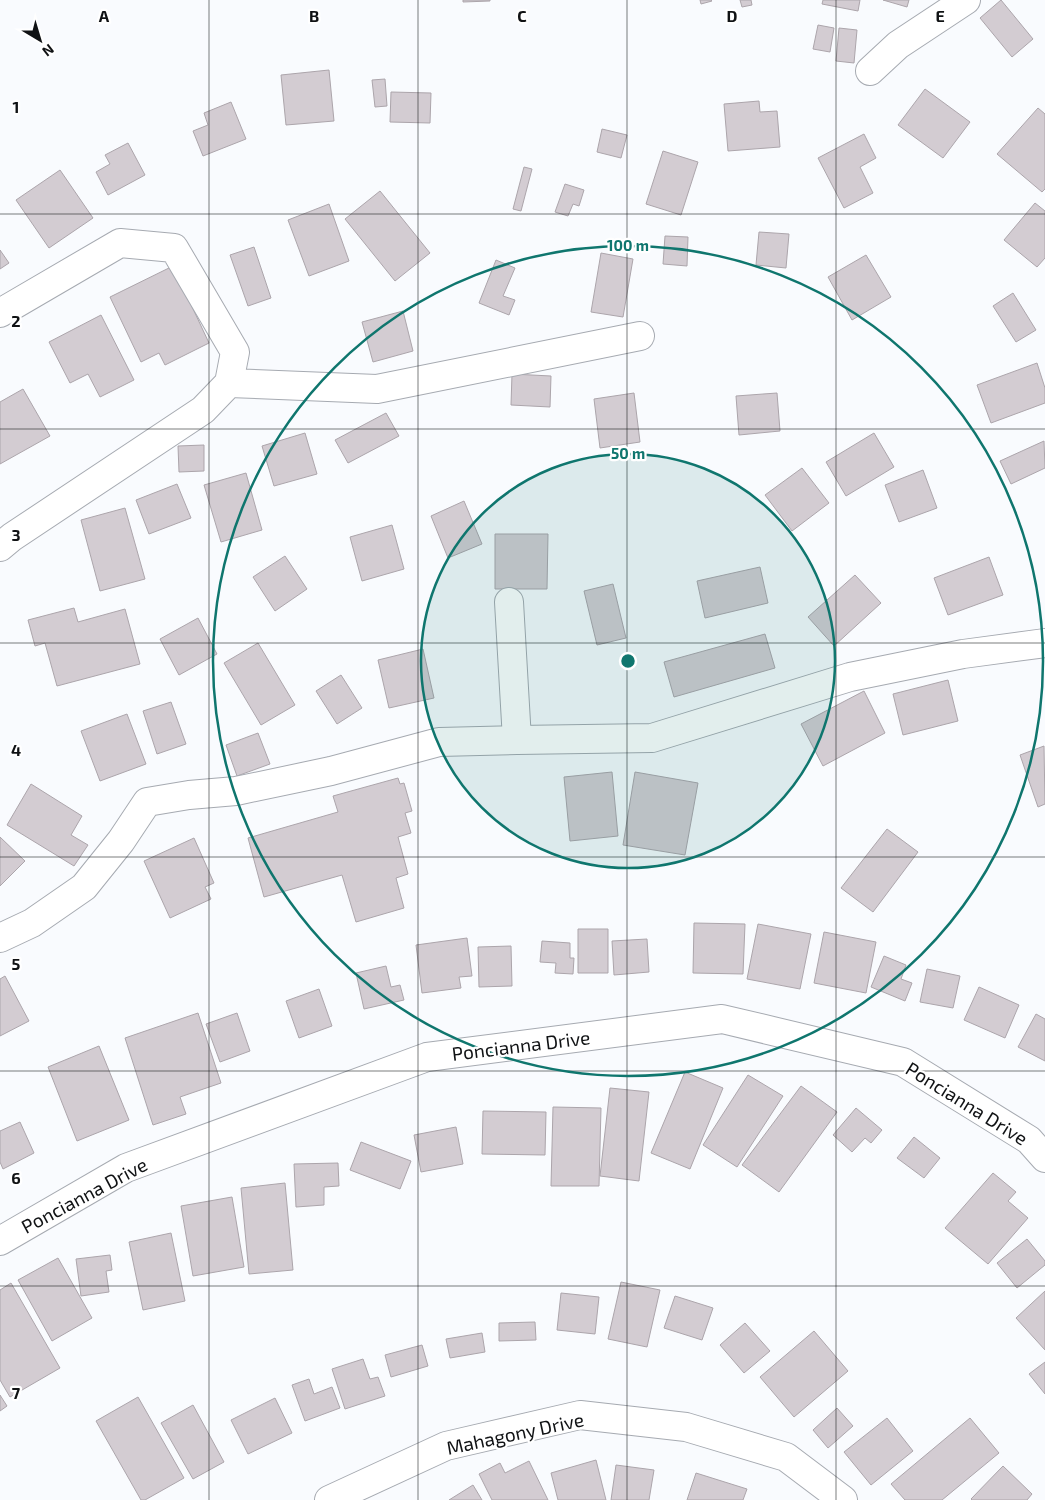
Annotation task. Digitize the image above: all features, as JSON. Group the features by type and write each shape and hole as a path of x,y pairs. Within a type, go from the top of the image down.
{"street":[{"path":"870,71 898,45 966,0"},
{"path":"0,313 120,243 174,248 235,352 229,383 203,410 12,537 0,547"},
{"path":"229,383 377,389 640,336"},
{"path":"509,602 517,740"},
{"path":"0,938 32,923 84,887 121,841 147,802 236,792 331,771 439,742 652,738 850,677 963,654 1045,643"},
{"name":"Poncianna Drive","path":"0,1241 126,1168 427,1057 722,1019 903,1062 1029,1140 1045,1158"},
{"name":"Mahagony Drive","path":"329,1500 446,1446 580,1415 686,1426 786,1457 844,1500"}],"building":[{"path":"463,0 490,0 490,1 463,2"},
{"path":"700,0 711,0 712,1 701,4"},
{"path":"740,0 751,0 752,5 742,7"},
{"path":"823,0 860,0 858,11 822,4"},
{"path":"883,0 909,0 907,7"},
{"path":"1001,0 1033,39 1012,57 980,18"},
{"path":"818,25 834,28 830,52 813,49"},
{"path":"839,28 857,30 854,63 836,61"},
{"path":"329,70 334,121 286,125 281,75"},
{"path":"385,79 387,106 375,107 372,80"},
{"path":"925,89 970,122 943,158 898,125"},
{"path":"391,92 431,93 430,123 390,122"},
{"path":"759,101 760,112 777,111 780,147 728,151 724,104"},
{"path":"231,102 246,139 203,156 193,131 208,125 204,113"},
{"path":"1038,108 1045,114 1045,189 1042,192 997,154"},
{"path":"602,129 627,135 621,158 597,152"},
{"path":"864,134 876,158 860,167 873,193 844,208 818,158"},
{"path":"128,143 145,175 108,195 96,172 110,164 105,155"},
{"path":"663,151 698,162 681,215 646,204"},
{"path":"524,167 532,169 521,211 513,209"},
{"path":"60,170 93,218 49,248 16,200"},
{"path":"565,184 584,190 579,206 573,204 568,216 555,212"},
{"path":"380,191 430,253 395,281 345,219"},
{"path":"1035,203 1045,211 1045,258 1037,267 1004,240"},
{"path":"329,204 349,261 309,276 288,220"},
{"path":"759,232 789,234 786,268 756,265"},
{"path":"665,236 688,237 687,266 663,264"},
{"path":"254,247 271,298 248,306 230,255"},
{"path":"0,250 9,263 0,269"},
{"path":"601,253 633,259 623,317 591,312"},
{"path":"866,255 891,297 852,320 828,277"},
{"path":"496,260 515,268 503,296 515,300 509,315 479,303"},
{"path":"173,266 209,343 165,365 159,353 141,362 110,297"},
{"path":"1013,293 1036,330 1016,342 993,306"},
{"path":"403,311 413,351 373,362 362,322"},
{"path":"101,315 134,380 100,397 88,374 70,383 49,342"},
{"path":"1037,363 1045,388 1045,403 991,423 977,385"},
{"path":"512,374 551,376 550,407 511,405"},
{"path":"23,389 50,436 0,464 0,402"},
{"path":"634,393 640,442 600,448 594,399"},
{"path":"777,393 780,431 739,435 736,396"},
{"path":"386,413 399,436 348,463 335,440"},
{"path":"305,433 317,474 274,486 262,446"},
{"path":"874,433 894,467 846,496 826,462"},
{"path":"1044,441 1045,468 1011,484 1000,461"},
{"path":"204,445 204,471 179,472 178,446"},
{"path":"802,468 829,503 792,531 765,495"},
{"path":"923,470 937,508 899,522 885,485"},
{"path":"246,473 262,530 221,542 204,485"},
{"path":"177,484 191,518 149,534 136,500"},
{"path":"464,501 482,544 448,558 431,516"},
{"path":"125,508 145,579 100,591 81,520"},
{"path":"392,525 404,569 362,581 350,537"},
{"path":"495,534 548,534 547,589 495,589"},
{"path":"285,556 307,589 275,611 253,577"},
{"path":"989,557 1003,595 948,615 934,578"},
{"path":"760,567 768,603 705,618 697,581"},
{"path":"855,575 881,603 834,646 808,617"},
{"path":"613,584 626,638 597,645 584,591"},
{"path":"74,608 78,622 125,609 140,664 57,686 45,643 35,646 28,620"},
{"path":"198,618 217,654 179,675 160,639"},
{"path":"765,634 775,668 674,697 664,662"},
{"path":"258,643 295,705 261,725 224,663"},
{"path":"423,649 434,698 389,708 378,660"},
{"path":"341,675 362,708 337,724 316,691"},
{"path":"948,680 958,721 903,735 893,694"},
{"path":"864,691 885,733 823,766 801,724"},
{"path":"171,702 186,744 157,754 143,711"},
{"path":"127,714 146,764 100,781 81,731"},
{"path":"258,733 270,764 237,776 226,745"},
{"path":"1044,746 1045,804 1038,807 1020,755"},
{"path":"612,772 618,836 570,841 564,777"},
{"path":"635,772 698,783 685,855 623,845"},
{"path":"398,778 400,784 404,783 412,811 405,813 411,833 398,837 408,874 396,878 404,908 356,922 342,875 264,897 248,838 338,812 333,796"},
{"path":"31,784 82,816 71,835 88,845 74,866 7,825"},
{"path":"887,829 918,852 873,912 841,888"},
{"path":"0,837 25,861 0,886"},
{"path":"194,838 214,883 205,887 211,899 170,918 144,861"},
{"path":"694,923 745,924 743,974 693,973"},
{"path":"758,924 811,934 800,989 747,979"},
{"path":"578,929 608,929 608,973 578,973"},
{"path":"824,932 876,942 866,993 814,983"},
{"path":"467,938 472,976 459,977 461,988 422,993 416,945"},
{"path":"647,939 649,972 614,975 612,941"},
{"path":"542,941 570,943 570,958 574,958 573,974 555,973 556,963 540,962"},
{"path":"511,946 512,986 479,987 478,947"},
{"path":"884,956 906,965 901,979 912,983 905,1001 871,987"},
{"path":"386,966 391,987 400,985 404,1000 364,1009 356,973"},
{"path":"927,969 960,976 953,1008 920,1002"},
{"path":"5,976 29,1021 0,1036 0,979"},
{"path":"979,987 1019,1005 1005,1038 964,1020"},
{"path":"319,989 332,1026 299,1038 286,1001"},
{"path":"198,1013 221,1083 180,1097 186,1114 153,1125 125,1038"},
{"path":"237,1013 250,1051 220,1062 206,1024"},
{"path":"1036,1014 1045,1019 1045,1061 1018,1047"},
{"path":"99,1046 129,1120 77,1141 48,1067"},
{"path":"685,1072 723,1088 690,1169 651,1153"},
{"path":"748,1075 783,1096 737,1167 703,1145"},
{"path":"801,1086 837,1112 779,1192 742,1165"},
{"path":"610,1088 649,1092 639,1181 600,1176"},
{"path":"553,1107 601,1108 599,1186 551,1186"},
{"path":"856,1108 882,1130 871,1143 865,1138 852,1152 833,1135"},
{"path":"483,1111 546,1112 545,1155 482,1154"},
{"path":"20,1122 34,1153 3,1169 0,1162 0,1131"},
{"path":"456,1127 463,1164 421,1172 414,1135"},
{"path":"914,1137 940,1158 924,1178 897,1158"},
{"path":"361,1142 411,1161 400,1189 350,1170"},
{"path":"338,1163 339,1186 324,1187 324,1205 296,1207 294,1164"},
{"path":"993,1173 1016,1192 1008,1201 1028,1218 988,1264 945,1228"},
{"path":"285,1183 293,1270 249,1274 241,1188"},
{"path":"232,1197 244,1267 193,1276 181,1206"},
{"path":"171,1233 185,1301 143,1310 129,1242"},
{"path":"1027,1239 1045,1261 1045,1265 1017,1288 997,1263"},
{"path":"110,1255 112,1270 106,1271 109,1292 81,1296 76,1259"},
{"path":"58,1258 92,1318 52,1341 18,1280"},
{"path":"621,1282 660,1290 647,1347 608,1339"},
{"path":"11,1283 60,1368 10,1397 0,1380 0,1290"},
{"path":"1045,1291 1045,1350 1016,1318"},
{"path":"561,1293 599,1297 595,1334 557,1330"},
{"path":"675,1296 713,1308 702,1340 664,1328"},
{"path":"535,1322 536,1340 499,1341 499,1323"},
{"path":"745,1323 770,1351 744,1373 720,1345"},
{"path":"814,1331 848,1371 794,1417 760,1377"},
{"path":"482,1333 485,1352 450,1358 446,1339"},
{"path":"422,1345 428,1366 391,1377 385,1355"},
{"path":"363,1359 370,1379 378,1377 385,1396 345,1409 332,1369"},
{"path":"1045,1362 1045,1394 1029,1374"},
{"path":"309,1379 314,1394 332,1387 340,1408 305,1421 292,1385"},
{"path":"0,1395 7,1406 0,1411"},
{"path":"138,1397 184,1478 145,1500 141,1500 96,1421"},
{"path":"275,1398 292,1433 248,1454 231,1420"},
{"path":"193,1405 224,1462 193,1479 161,1423"},
{"path":"837,1408 853,1426 828,1448 813,1430"},
{"path":"887,1418 913,1451 871,1485 844,1452"},
{"path":"970,1418 999,1453 942,1500 905,1500 891,1484"},
{"path":"596,1460 606,1500 558,1500 551,1473"},
{"path":"529,1461 548,1500 492,1500 479,1474 500,1463 505,1473"},
{"path":"616,1465 654,1470 649,1500 611,1500"},
{"path":"1003,1466 1032,1494 1027,1500 972,1500 971,1499"},
{"path":"696,1473 747,1489 743,1500 687,1500"},
{"path":"473,1485 482,1500 449,1500"}]}
